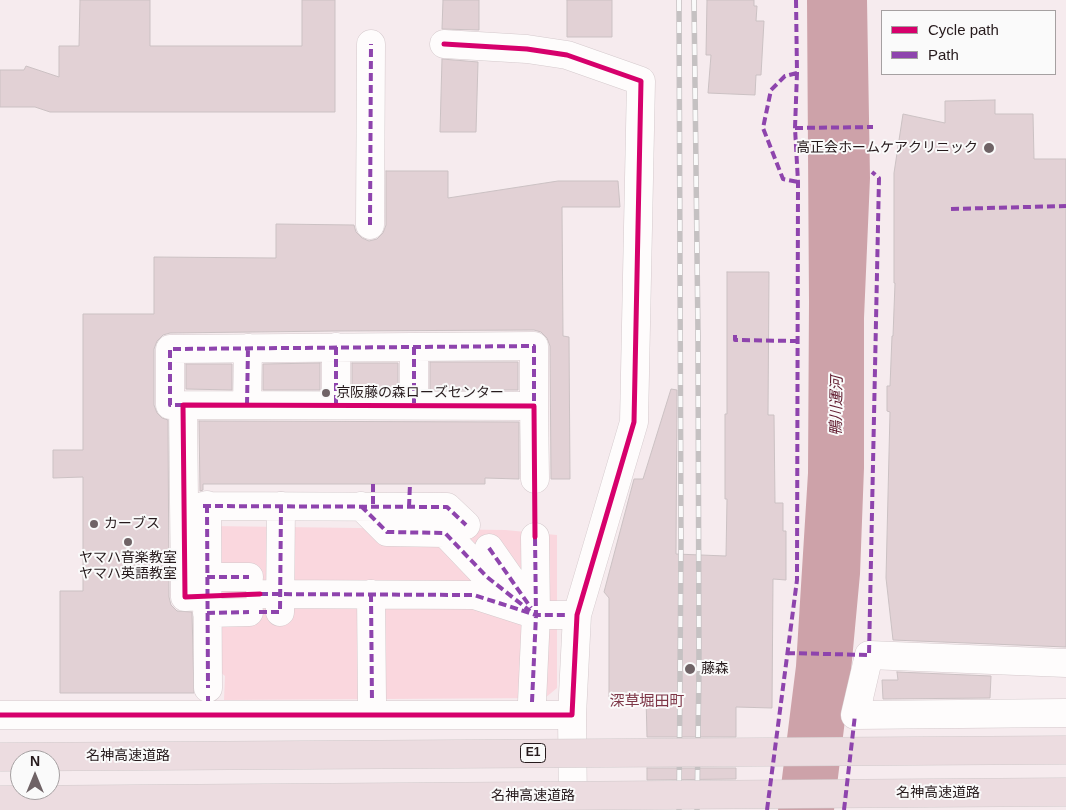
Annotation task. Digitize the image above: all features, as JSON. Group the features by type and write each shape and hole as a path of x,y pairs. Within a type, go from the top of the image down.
{"highway":[{"name":"名神高速道路","path":"0,757 1066,750"},
{"name":"名神高速道路","path":"0,800 1066,792"}],"street":[{"path":"370,225 371,44"},
{"path":"444,44 526,49 567,55 641,80 634,422 577,616 572,715 573,810"},
{"path":"534,406 170,405 170,348 534,346 534,406 534,479"},
{"path":"414,347 414,405"},
{"path":"247,405 248,348"},
{"path":"336,348 336,405"},
{"path":"183,405 185,596 206,611 259,598 371,594 474,595 536,616 566,616"},
{"path":"208,695 205,505 281,506 409,495 447,507 466,525"},
{"path":"369,498 387,532 445,533 486,577 536,616"},
{"path":"259,598 281,506"},
{"path":"532,702 536,616 535,537"},
{"path":"489,548 536,616"},
{"path":"371,594 372,702"},
{"path":"206,611 259,598"},
{"path":"1066,664 869,655 854,715 1066,713"},
{"path":"0,715 572,715"}],"shaded area":[{"path":"210,526 505,530 557,535 557,688 545,698 224,700 225,676 220,672"}],"water":[{"name":"鴨川運河","path":"807,0 867,0 870,178 864,318 864,468 860,574 851,671 834,810 778,810 796,666 808,473"}],"building":[{"path":"80,0 150,0 150,46 302,46 302,0 335,0 335,112 50,112 35,107 0,107 0,70 24,70 26,66 59,77 59,46 79,46"},
{"path":"443,0 479,0 479,30 442,29"},
{"path":"567,0 612,0 612,37 567,37"},
{"path":"707,0 754,0 754,6 757,6 756,21 764,21 761,75 756,75 755,95 708,93 711,55 706,55"},
{"path":"442,59 478,62 476,132 440,132"},
{"path":"995,100 995,114 1033,114 1034,159 1066,159 1066,647 893,640 886,578 890,412 887,411 887,386 890,386 895,283 894,173 903,114 945,123 945,101"},
{"path":"386,171 448,171 448,198 558,181 618,181 620,207 562,207 563,336 569,337 570,479 551,479 550,346 547,338 541,332 534,330 336,331 170,333 163,335 157,341 154,349 154,405 157,413 162,418 168,420 169,597 171,605 177,611 192,612 194,693 60,693 60,591 83,591 83,477 53,478 53,450 83,450 83,314 154,314 154,257 276,258 276,224 354,225 356,232 362,238 369,241 377,239 383,233 386,225"},
{"path":"727,272 769,272 768,415 774,415 775,503 783,503 783,531 786,531 786,580 773,579 772,708 736,707 736,737 647,737 646,697 609,697 609,598 604,592 634,479 643,479 671,389 677,390 676,554 726,556"},
{"path":"430,362 518,362 518,390 430,390"},
{"path":"320,363 320,390 263,390 263,364"},
{"path":"352,363 398,363 398,390 352,390"},
{"path":"186,364 232,364 232,390 186,389"},
{"path":"199,421 519,422 519,479 485,478 485,484 203,484 203,490 200,491"},
{"path":"897,672 991,676 990,698 883,699 882,680 898,680"},
{"path":"647,768 736,768 736,779 647,780"}],"railway":[{"path":"679,0 681,541 679,810"},
{"path":"694,0 698,335 699,669 697,810"}],"marked path":[{"path":"767,810 797,580 798,182 795,128 797,73 796,0"},
{"path":"370,225 371,44"},
{"path":"797,73 785,76 771,90 763,128 783,179 798,182"},
{"path":"795,128 873,127"},
{"path":"787,653 869,655 879,178 872,172"},
{"path":"951,209 1066,206"},
{"path":"735,335 735,340 797,341"},
{"path":"183,405 170,405 170,349 534,346 534,406"},
{"path":"336,347 336,405"},
{"path":"414,347 414,405"},
{"path":"247,405 248,348"},
{"path":"373,484 373,506"},
{"path":"409,507 410,484"},
{"path":"207,505 208,688"},
{"path":"203,506 447,507 466,525"},
{"path":"259,612 280,612 281,506"},
{"path":"361,506 387,532 445,533 487,577 530,611"},
{"path":"532,702 536,615 535,537"},
{"path":"489,548 531,608"},
{"path":"207,577 249,577"},
{"path":"260,594 474,595 536,615 567,615"},
{"path":"371,594 372,702"},
{"path":"207,613 249,612"},
{"path":"208,696 208,701"},
{"path":"844,810 855,715"}],"cycle path":[{"path":"0,715 572,715 577,615 634,422 641,81 567,55 527,49 444,44"},
{"path":"260,594 185,597 183,405 534,406 535,537"}],"place":[{"name":"高正会ホームケアクリニック","path":"989,148"},
{"name":"京阪藤の森ローズセンター","path":"326,393"},
{"name":"カーブス","path":"94,524"},
{"name":"ヤマハ音楽教室 ヤマハ英語教室","path":"128,542"},
{"name":"藤森","path":"690,669"}],"district":[{"name":"深草堀田町","path":"647,702"}]}
